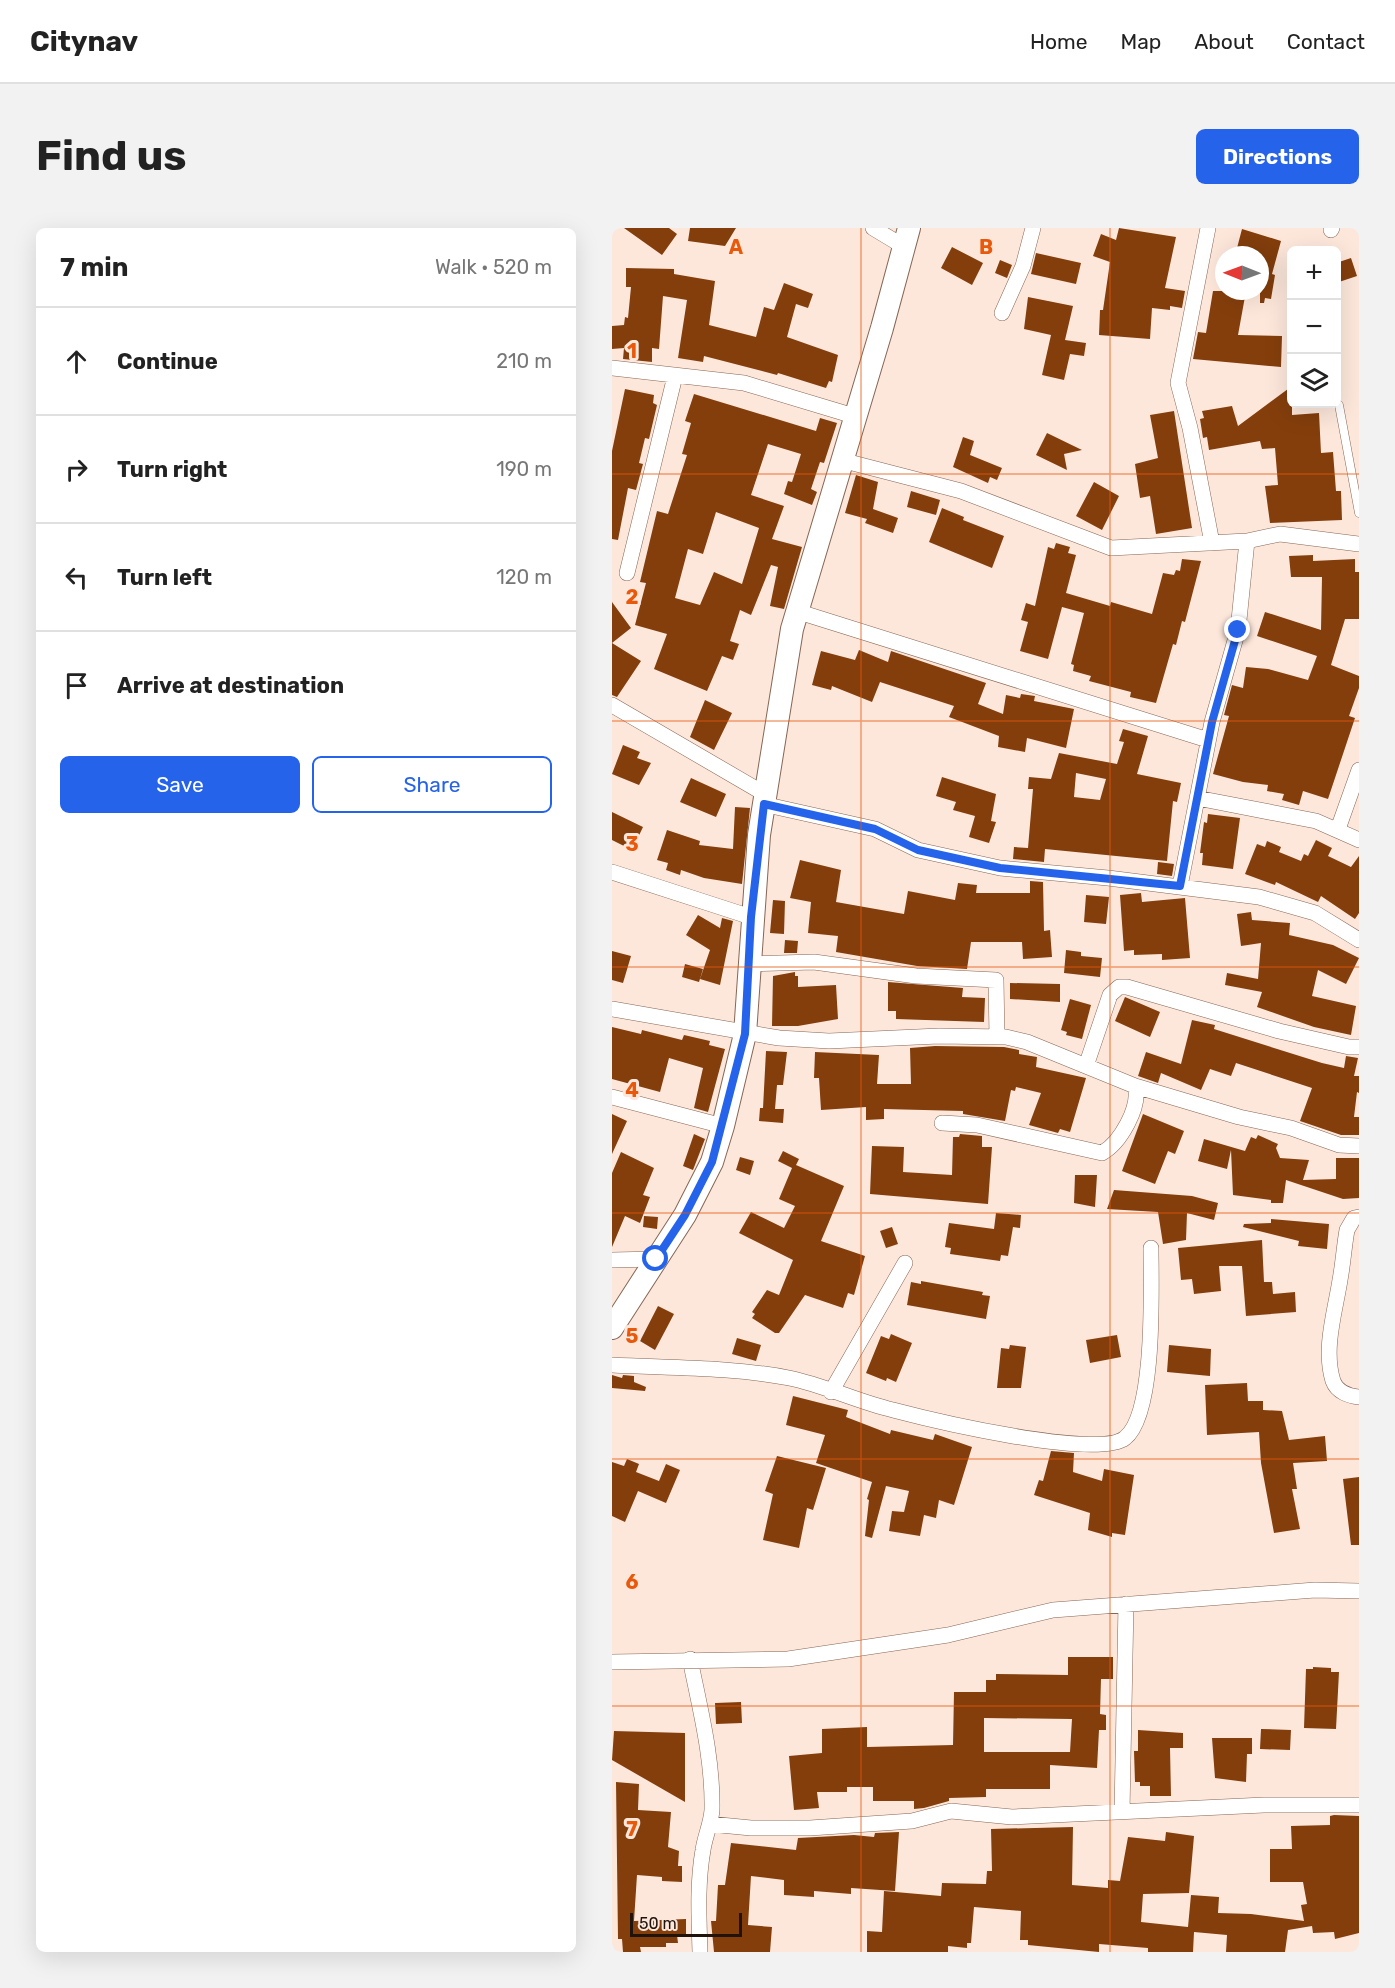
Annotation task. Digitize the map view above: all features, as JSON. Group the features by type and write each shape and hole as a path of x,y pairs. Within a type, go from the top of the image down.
{"street":[{"path":"612,1328 685,1215 712,1162 745,1034 751,917 764,799 796,611 882,328 906,237 873,228"},
{"path":"1002,313 1023,266 1033,228"},
{"path":"1208,228 1178,382 1190,428 1212,543"},
{"path":"612,368 744,383 854,416"},
{"path":"627,573 675,376"},
{"path":"841,460 961,490 1111,548 1212,543 1280,534 1359,544"},
{"path":"1180,886 1208,740 1238,630 1248,540"},
{"path":"796,611 1208,740"},
{"path":"612,705 764,799 875,829 918,850 1000,868 1180,886 1259,897 1315,914 1359,940"},
{"path":"1338,829 1359,770"},
{"path":"1197,798 1316,821 1359,840"},
{"path":"612,872 751,917"},
{"path":"749,964 814,962 916,976 996,980 997,1037"},
{"path":"1086,1066 1110,995 1119,987 1127,987 1280,1031 1349,1047 1359,1047"},
{"path":"612,1009 704,1023 745,1034 828,1041 939,1036 997,1037 1027,1042 1135,1086 1239,1117 1291,1128 1339,1145 1359,1146"},
{"path":"942,1123 998,1130 1102,1153 1112,1148 1135,1108 1137,1093 1135,1086"},
{"path":"612,1097 723,1126"},
{"path":"1359,1217 1354,1218 1347,1230 1331,1327 1334,1382 1340,1390 1351,1396 1359,1397"},
{"path":"612,1365 790,1378 892,1410 1044,1441 1098,1446 1125,1439 1136,1423 1150,1358 1151,1248"},
{"path":"612,1260 656,1259"},
{"path":"831,1392 904,1263"},
{"path":"612,1662 788,1659 948,1635 1053,1610 1315,1590 1359,1591"},
{"path":"1122,1812 1126,1604"},
{"path":"690,1659 705,1724 712,1806 710,1824 703,1848 698,1894 700,1952"},
{"path":"710,1824 751,1828 810,1828 912,1821 951,1811 1012,1817 1264,1805 1359,1805"}],"lane":[{"path":"1340,408 1359,513"}],"building":[{"path":"624,228 669,228 677,234 662,255"},
{"path":"690,228 736,228 725,246 688,241"},
{"path":"1119,228 1176,237 1165,288 1185,291 1182,308 1170,306 1170,310 1152,308 1150,339 1099,335 1100,310 1103,310 1110,262 1093,256 1101,234 1116,240"},
{"path":"1242,229 1281,241 1272,274 1275,275 1271,299 1269,299 1269,246 1238,246"},
{"path":"952,247 983,263 972,285 941,268"},
{"path":"1036,253 1081,263 1076,284 1031,274"},
{"path":"1351,258 1357,276 1341,281 1341,261"},
{"path":"1000,260 1012,265 1007,278 995,273"},
{"path":"626,268 674,269 674,274 715,281 709,325 756,337 764,307 774,310 784,283 813,294 808,308 796,304 787,337 838,355 832,382 829,381 826,388 778,373 777,375 704,356 703,362 678,358 687,300 663,296 659,349 652,348 652,362 623,359 624,348 612,349 612,326 624,325 625,317 628,318 631,287 626,287"},
{"path":"1213,291 1215,291 1215,300 1244,300 1238,335 1282,336 1281,367 1193,359 1198,332 1206,333"},
{"path":"1028,297 1073,306 1065,340 1086,343 1084,356 1070,354 1064,380 1042,375 1051,335 1024,329"},
{"path":"625,389 654,395 653,403 657,405 649,439 645,438 639,463 643,464 636,490 628,488 618,540 612,539 612,451"},
{"path":"1287,390 1287,408 1292,408 1292,415 1319,413 1321,453 1333,452 1336,491 1341,491 1342,520 1270,523 1265,486 1278,485 1275,448 1262,449 1260,441 1209,450 1207,437 1203,438 1200,419 1204,418 1202,411 1232,406 1238,426"},
{"path":"694,394 816,431 820,418 837,423 824,463 820,462 811,489 817,492 812,505 784,494 788,481 792,482 801,454 768,444 751,495 784,506 772,539 802,547 784,609 770,606 778,567 771,565 751,615 740,610 730,641 739,644 733,660 722,656 707,691 654,669 667,634 635,625 646,583 640,582 657,511 668,514 687,455 682,454 691,423 685,421","holes":["716,512 759,528 742,584 714,572 700,605 675,598 688,549 703,554"]},
{"path":"1174,411 1192,528 1156,534 1150,496 1140,498 1135,464 1158,458 1150,415"},
{"path":"1047,433 1082,450 1064,454 1067,470 1036,455"},
{"path":"963,437 974,441 970,455 1002,468 997,480 990,477 988,483 953,467"},
{"path":"856,475 878,482 873,509 898,518 893,533 865,523 867,519 845,513"},
{"path":"1094,482 1119,496 1102,530 1076,516"},
{"path":"911,491 940,500 936,515 907,507"},
{"path":"942,508 964,517 963,520 1004,536 992,568 929,542"},
{"path":"1056,543 1070,547 1068,553 1076,555 1066,593 1110,606 1111,602 1152,614 1163,573 1174,575 1176,570 1180,571 1182,559 1201,561 1185,622 1182,621 1176,645 1173,644 1156,703 1130,697 1131,692 1089,681 1091,676 1073,671 1074,665 1071,664 1084,613 1062,607 1048,659 1020,651 1028,622 1021,620 1026,603 1035,606 1048,547 1054,549"},
{"path":"1313,555 1313,561 1355,559 1355,572 1359,572 1359,619 1345,619 1331,665 1359,676 1359,688 1349,716 1355,718 1328,799 1303,791 1299,805 1282,800 1284,794 1267,791 1268,785 1243,782 1213,774 1229,716 1224,715 1232,685 1243,688 1246,667 1268,669 1308,680 1317,656 1257,636 1265,612 1321,630 1322,577 1291,577 1289,556"},
{"path":"612,602 631,628 612,643"},
{"path":"612,643 641,661 617,697 612,695"},
{"path":"859,650 888,662 891,651 986,683 978,704 1003,714 1006,695 1020,698 1021,694 1035,696 1034,701 1074,709 1066,748 1027,738 1025,752 998,747 999,736 949,717 954,706 880,682 872,702 832,686 831,690 812,685 821,651 855,660"},
{"path":"705,700 732,713 714,750 690,737"},
{"path":"1123,729 1148,736 1137,774 1181,783 1177,802 1173,801 1167,861 1045,849 1044,862 1013,859 1014,847 1028,848 1033,789 1028,789 1029,777 1051,779 1059,753 1117,764 1124,742 1119,741","holes":["1076,773 1106,779 1100,800 1074,797"]},
{"path":"623,745 640,752 637,758 651,763 639,785 612,774"},
{"path":"942,777 996,794 991,821 996,822 989,843 969,837 975,816 953,810 956,802 936,796"},
{"path":"691,778 726,794 716,817 680,802"},
{"path":"735,807 750,808 742,884 704,878 681,870 680,875 666,870 668,863 657,860 667,830 700,841 699,845 733,849"},
{"path":"612,812 643,827 632,850 612,840"},
{"path":"1208,814 1240,818 1233,869 1202,865 1203,853 1200,853 1204,822 1207,823"},
{"path":"1316,840 1332,848 1328,856 1351,867 1359,856 1359,913 1355,919 1321,896 1318,902 1276,882 1275,885 1245,874 1257,844 1265,847 1267,841 1281,847 1279,852 1301,861 1304,854 1308,856"},
{"path":"800,860 841,870 836,902 904,914 908,891 955,900 958,883 977,885 976,893 1030,893 1030,881 1043,882 1044,931 1050,930 1052,957 1023,959 1022,942 971,942 967,969 917,966 836,952 838,936 808,933 811,902 790,898"},
{"path":"1158,862 1174,864 1172,876 1157,874"},
{"path":"1141,893 1142,902 1185,898 1190,958 1162,960 1162,954 1134,955 1134,950 1124,951 1120,895"},
{"path":"1086,895 1109,897 1106,924 1084,922"},
{"path":"773,900 785,901 784,934 770,933"},
{"path":"1251,912 1252,920 1290,923 1289,935 1333,945 1359,958 1346,984 1318,970 1312,996 1356,1006 1351,1035 1314,1027 1257,1007 1262,992 1225,985 1227,973 1258,979 1261,943 1241,946 1237,914"},
{"path":"698,915 720,928 722,918 733,921 720,985 700,979 710,950 686,935"},
{"path":"785,940 798,941 797,953 784,953"},
{"path":"1066,950 1081,952 1081,956 1102,958 1100,977 1064,973"},
{"path":"612,951 631,956 623,983 612,980"},
{"path":"685,964 703,969 699,982 682,977"},
{"path":"795,972 795,976 798,976 798,987 836,985 838,1019 798,1026 772,1026 773,976"},
{"path":"888,982 963,988 962,997 985,998 984,1022 896,1019 896,1011 888,1011"},
{"path":"1010,983 1060,984 1060,1002 1010,999"},
{"path":"1125,997 1160,1012 1150,1037 1115,1021"},
{"path":"1070,999 1091,1005 1082,1039 1066,1035 1067,1032 1061,1030"},
{"path":"1192,1020 1215,1025 1214,1029 1322,1063 1344,1068 1346,1056 1358,1058 1354,1076 1359,1076 1359,1093 1357,1092 1354,1117 1359,1117 1359,1135 1341,1135 1300,1121 1312,1088 1236,1063 1231,1076 1210,1069 1201,1090 1161,1073 1158,1083 1138,1076 1146,1052 1181,1064"},
{"path":"612,1027 641,1034 642,1030 682,1040 684,1035 710,1041 709,1045 725,1049 708,1112 694,1108 703,1068 669,1058 660,1092 612,1079"},
{"path":"1004,1047 1019,1050 1019,1054 1037,1057 1036,1067 1086,1078 1070,1132 1060,1129 1058,1133 1029,1125 1041,1093 1016,1087 1015,1091 1011,1090 1005,1121 963,1114 963,1111 884,1109 884,1119 866,1120 866,1107 821,1110 819,1078 814,1078 815,1052 879,1055 877,1084 911,1084 910,1048"},
{"path":"766,1051 787,1052 783,1085 777,1085 775,1109 784,1109 783,1123 759,1121 760,1108 763,1108"},
{"path":"612,1114 627,1121 612,1154"},
{"path":"1143,1114 1184,1131 1175,1154 1168,1151 1155,1184 1122,1171"},
{"path":"694,1134 705,1139 693,1170 683,1166"},
{"path":"960,1134 982,1136 982,1147 992,1147 988,1204 870,1194 872,1146 904,1147 903,1172 952,1175 953,1137 959,1137"},
{"path":"1258,1135 1278,1144 1276,1148 1280,1158 1309,1160 1303,1180 1336,1179 1336,1158 1359,1158 1359,1198 1343,1199 1286,1180 1283,1203 1271,1203 1271,1200 1233,1195 1231,1150 1227,1169 1198,1161 1204,1139 1245,1151 1251,1137 1256,1139"},
{"path":"783,1151 799,1159 796,1165 844,1186 821,1241 865,1256 854,1295 848,1293 843,1308 805,1295 779,1333 775,1333 752,1318 755,1314 752,1312 767,1290 779,1295 793,1260 739,1233 751,1212 784,1228 795,1206 779,1199 792,1168 778,1161"},
{"path":"621,1152 654,1168 643,1195 650,1197 640,1223 625,1216 612,1247 612,1173"},
{"path":"740,1157 754,1161 750,1175 736,1170"},
{"path":"1075,1175 1097,1175 1095,1207 1074,1203"},
{"path":"1114,1190 1192,1196 1218,1203 1214,1220 1187,1213 1186,1240 1163,1244 1158,1212 1107,1209"},
{"path":"996,1213 1021,1215 1020,1228 1013,1227 1008,1256 1001,1255 1000,1261 950,1254 951,1248 945,1247 949,1223 994,1229"},
{"path":"644,1216 658,1217 657,1229 643,1227"},
{"path":"1271,1219 1329,1224 1327,1249 1298,1246 1299,1241 1243,1227 1244,1224 1271,1223"},
{"path":"892,1227 898,1244 886,1248 880,1231"},
{"path":"1262,1240 1264,1282 1272,1282 1273,1294 1295,1292 1296,1312 1246,1316 1242,1266 1219,1266 1221,1291 1194,1294 1192,1279 1181,1280 1178,1248"},
{"path":"921,1281 983,1292 982,1295 990,1296 986,1319 907,1305 911,1282 921,1284"},
{"path":"658,1306 674,1314 655,1350 640,1341"},
{"path":"891,1334 912,1343 896,1382 887,1378 886,1381 866,1373 881,1336 889,1339"},
{"path":"1117,1335 1121,1357 1090,1363 1086,1340"},
{"path":"737,1338 761,1345 756,1361 732,1354"},
{"path":"1010,1345 1026,1347 1021,1388 997,1388 1001,1348 1009,1349"},
{"path":"1169,1345 1211,1349 1210,1376 1167,1372"},
{"path":"612,1375 622,1378 623,1375 634,1376 634,1382 646,1387 645,1391 612,1388"},
{"path":"1247,1383 1248,1401 1263,1401 1263,1410 1282,1411 1289,1440 1325,1436 1327,1461 1293,1463 1297,1489 1292,1489 1300,1529 1274,1533 1261,1463 1259,1432 1207,1435 1205,1385"},
{"path":"793,1396 848,1410 846,1417 890,1434 891,1430 933,1440 935,1434 972,1447 954,1505 939,1500 936,1518 924,1515 920,1536 889,1531 892,1511 904,1512 909,1491 886,1486 872,1538 865,1536 869,1500 867,1499 872,1482 816,1463 825,1435 786,1425"},
{"path":"1051,1451 1074,1453 1073,1472 1102,1481 1104,1469 1134,1475 1125,1535 1112,1533 1112,1537 1088,1530 1090,1513 1034,1495 1039,1480 1043,1481"},
{"path":"777,1456 826,1468 813,1510 807,1508 799,1548 763,1540 773,1494 765,1491"},
{"path":"627,1459 639,1464 636,1472 659,1481 666,1464 680,1470 666,1503 638,1491 625,1522 612,1516 612,1462 624,1466"},
{"path":"1359,1477 1359,1545 1351,1545 1343,1479"},
{"path":"1068,1657 1113,1657 1113,1679 1101,1679 1100,1714 1106,1715 1106,1730 1099,1730 1097,1768 1050,1765 1050,1789 986,1789 986,1797 949,1798 949,1801 924,1808 914,1809 914,1801 873,1801 873,1787 847,1787 847,1792 817,1792 819,1808 794,1810 789,1756 822,1753 822,1729 867,1727 867,1747 953,1745 954,1692 986,1692 986,1680 996,1680 996,1674 1068,1675","holes":["984,1718 1072,1719 1070,1752 984,1752"]},
{"path":"1313,1667 1331,1668 1331,1672 1339,1672 1336,1729 1304,1728 1306,1669 1313,1669"},
{"path":"741,1702 742,1723 716,1724 715,1703"},
{"path":"1261,1729 1291,1730 1290,1750 1260,1749"},
{"path":"1138,1730 1183,1733 1183,1748 1170,1748 1171,1796 1150,1796 1150,1786 1140,1786 1140,1782 1135,1782 1134,1751 1138,1751"},
{"path":"614,1731 685,1733 685,1802 612,1760"},
{"path":"1212,1738 1252,1738 1252,1754 1247,1754 1246,1782 1215,1778"},
{"path":"616,1782 639,1784 638,1810 671,1812 668,1847 679,1851 678,1866 682,1866 682,1882 662,1881 662,1877 637,1875 634,1921 686,1919 686,1935 677,1935 678,1943 666,1943 666,1947 640,1947 641,1952 623,1952 622,1939 618,1939"},
{"path":"1330,1816 1359,1816 1359,1933 1335,1939 1334,1932 1313,1933 1312,1926 1288,1930 1285,1952 1226,1952 1227,1935 1194,1932 1193,1952 1148,1952 1148,1948 1099,1944 1099,1952 1028,1945 1028,1940 1020,1940 1021,1911 974,1907 971,1943 967,1943 967,1948 948,1946 948,1952 867,1952 867,1931 882,1932 884,1891 941,1896 942,1883 986,1884 987,1871 992,1871 991,1829 1073,1827 1072,1885 1108,1888 1108,1880 1120,1881 1128,1837 1165,1841 1166,1832 1194,1836 1189,1893 1143,1894 1141,1922 1188,1927 1191,1895 1219,1897 1218,1913 1251,1914 1304,1921 1301,1905 1307,1904 1303,1882 1270,1882 1270,1849 1292,1849 1291,1826 1330,1825"},
{"path":"899,1832 895,1891 851,1888 851,1894 814,1891 814,1897 784,1895 784,1880 751,1876 748,1925 772,1927 770,1952 714,1952 711,1921 716,1921 718,1885 725,1885 731,1843 796,1850 798,1838 854,1835 874,1837 875,1833"}],"route":[{"path":"656,1259 685,1215 712,1162 745,1034 751,917 764,804 875,829 896,837 918,850 1000,868 1180,886 1212,722 1238,630"}]}
